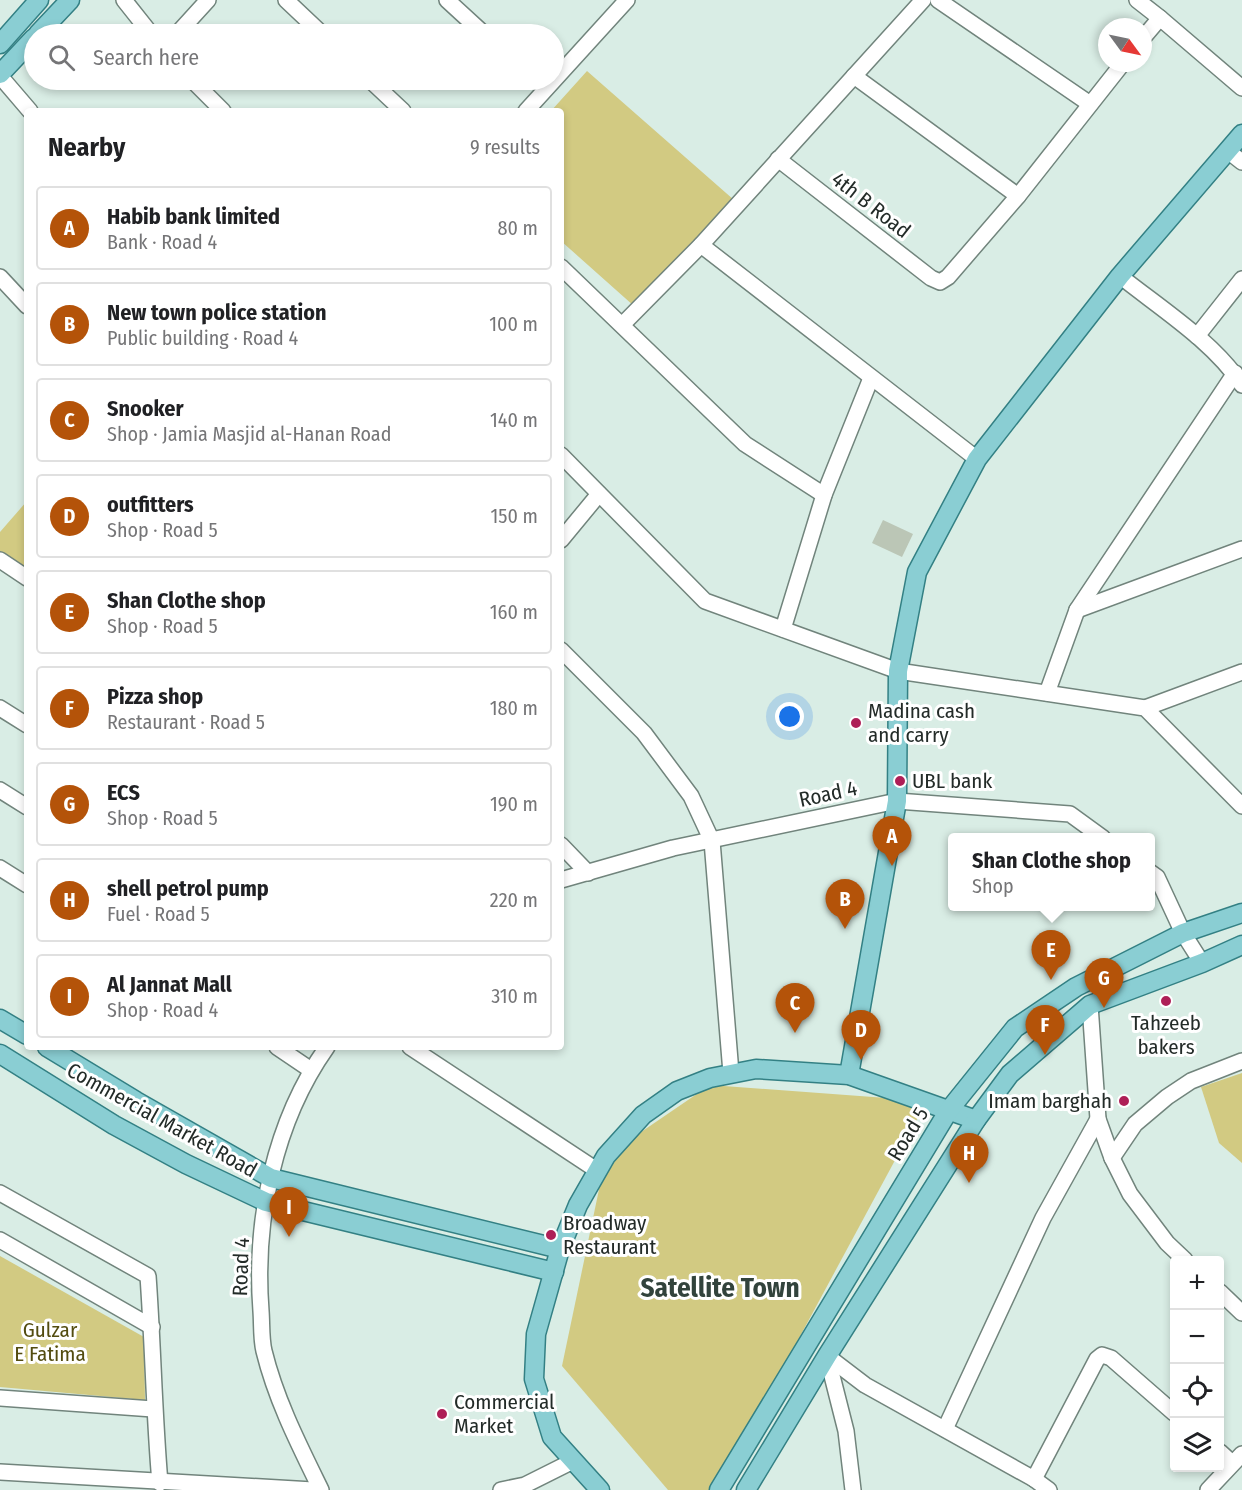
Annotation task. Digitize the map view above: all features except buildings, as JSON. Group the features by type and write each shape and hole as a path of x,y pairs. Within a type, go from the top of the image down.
{"main road":[{"path":"0,44 39,0"},
{"path":"47,24 70,0"},
{"path":"0,75 24,49"},
{"path":"849,1075 897,801 898,671 917,572 977,459 1120,276 1235,157 1242,134"},
{"name":"Road 5","path":"719,1490 949,1110 1015,1028 1076,987 1183,933 1242,913"},
{"path":"746,1490 827,1356 976,1120 1010,1074 1090,1005 1202,963 1242,945"},
{"path":"0,1019 24,1033"},
{"name":"Commercial Market Road","path":"52,1050 271,1178 560,1249"},
{"name":"Commercial Market Road","path":"0,1053 125,1130 186,1164 266,1202 554,1272"},
{"path":"600,1490 552,1437 534,1378 536,1334 560,1249 578,1205 606,1156 643,1115 677,1091 710,1078 756,1069 849,1075 976,1120"}],"street":[{"path":"123,0 143,24"},
{"path":"186,24 208,0"},
{"path":"286,0 311,24"},
{"path":"447,0 473,24"},
{"path":"564,60 627,0"},
{"path":"623,324 701,245 923,0"},
{"path":"938,0 1090,104"},
{"path":"1137,0 1242,88"},
{"path":"1152,27 1160,18"},
{"path":"855,76 1018,196 1116,72"},
{"path":"0,75 28,108"},
{"path":"202,90 220,108"},
{"path":"381,90 400,108"},
{"path":"527,108 536,90"},
{"name":"4th B Road","path":"778,159 931,278 940,282 948,278 1018,196"},
{"path":"701,245 977,459"},
{"path":"564,270 623,324 745,444 824,495"},
{"path":"1047,693 1077,610 1238,379 1197,336 1120,276"},
{"path":"0,278 24,303"},
{"path":"1197,336 1242,279"},
{"path":"783,629 824,495 871,378"},
{"path":"564,458 705,601 898,671 1145,708 1242,672"},
{"path":"564,536 599,494"},
{"path":"1077,610 1242,549"},
{"path":"0,560 24,576"},
{"path":"564,653 644,733 691,796 712,841 731,1073"},
{"path":"0,708 24,723"},
{"path":"1145,708 1240,801"},
{"path":"0,790 24,805"},
{"name":"Road 4","path":"564,879 673,848 897,801 1070,814 1097,833"},
{"path":"564,847 588,873"},
{"path":"0,867 24,883"},
{"path":"1155,876 1183,933 1202,963"},
{"path":"1090,1005 1098,1119 1112,1158 1130,1194 1167,1244 1180,1256"},
{"path":"281,1050 311,1070"},
{"name":"Road 4","path":"321,1490 284,1413 264,1349 258,1272 266,1202 279,1140 311,1070 325,1050"},
{"path":"415,1050 598,1171"},
{"path":"1112,1158 1135,1124 1167,1097 1191,1082 1242,1061"},
{"path":"945,1429 1043,1218 1098,1119"},
{"path":"0,1193 148,1276 152,1327 153,1410 160,1483"},
{"path":"0,1240 152,1327"},
{"path":"1224,1296 1242,1313"},
{"path":"1034,1479 1097,1359 1102,1355 1111,1358 1170,1410"},
{"path":"827,1356 865,1385 1034,1479 1049,1490"},
{"path":"827,1356 846,1431 853,1490"},
{"path":"0,1398 153,1410"},
{"path":"1208,1490 1237,1458"},
{"path":"501,1490 525,1485 573,1461"},
{"path":"0,1472 313,1490"}],"green space":[{"path":"587,71 734,200 634,306 564,244 564,108 554,108"},
{"path":"24,504 24,576 0,560 0,532"},
{"path":"1242,1073 1242,1163 1219,1143 1201,1087"},
{"path":"710,1085 927,1101 717,1490 668,1490 562,1366 606,1156"},
{"name":"Gulzar E Fatima","path":"0,1256 144,1337 145,1400 0,1387"}],"place":[{"name":"Madina cash and carry","path":"856,723"},
{"name":"UBL bank","path":"900,781"},
{"name":"Habib bank limited","path":"892,866"},
{"name":"New town police station","path":"845,929"},
{"name":"Shan Clothe shop","path":"1051,980"},
{"name":"Tahzeeb bakers","path":"1166,1001"},
{"name":"ECS","path":"1104,1008"},
{"name":"Snooker","path":"795,1033"},
{"name":"Pizza shop","path":"1045,1055"},
{"name":"outfitters","path":"861,1060"},
{"name":"Imam barghah","path":"1124,1101"},
{"name":"shell petrol pump","path":"969,1183"},
{"name":"Broadway Restaurant","path":"551,1235"},
{"name":"Al Jannat Mall","path":"289,1237"},
{"name":"Commercial Market","path":"442,1414"}],"district":[{"name":"Satellite Town","path":"720,1288"}]}
